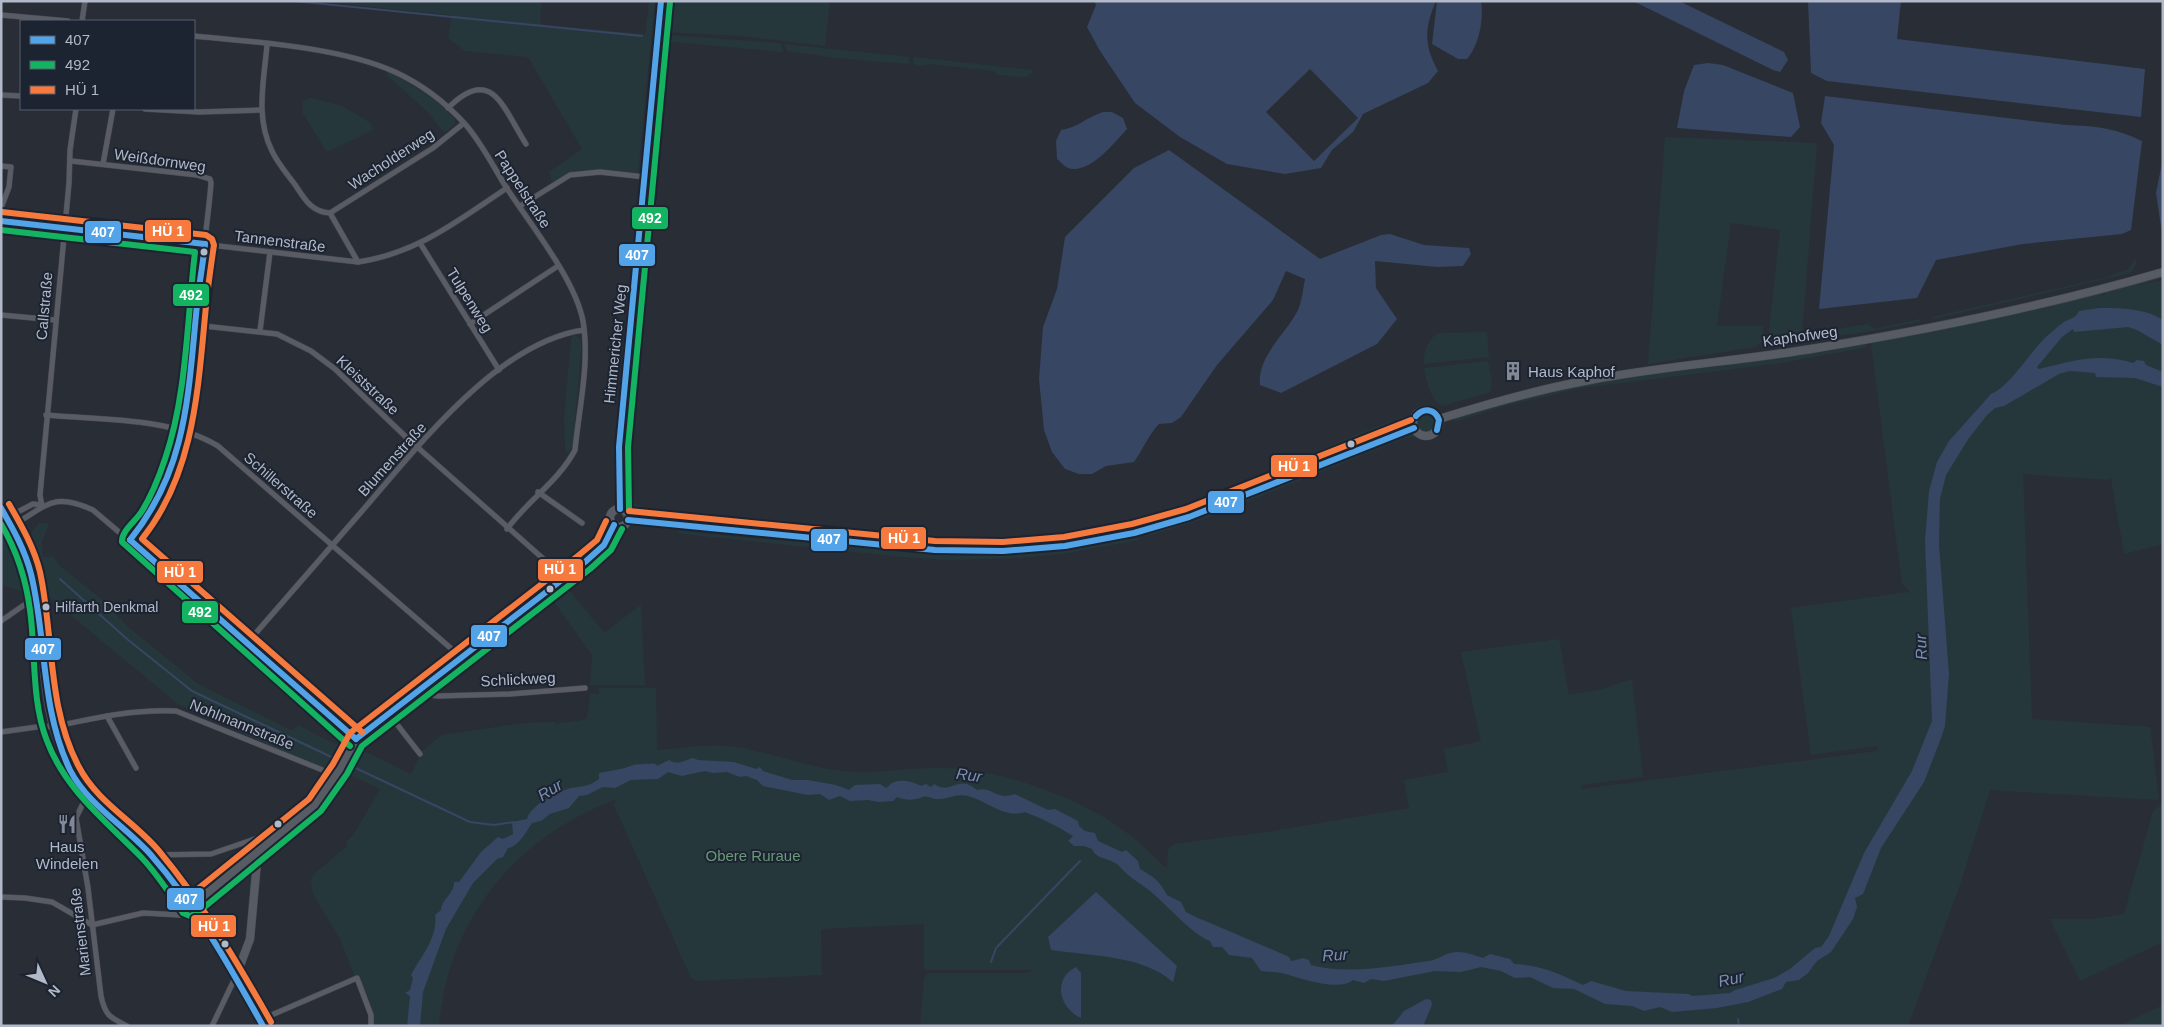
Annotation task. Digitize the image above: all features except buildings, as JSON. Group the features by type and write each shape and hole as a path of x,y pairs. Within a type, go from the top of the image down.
{"main road":[{"name":"Himmericher Weg","path":"620,509 619,447 662,1"},
{"name":"Kaphofweg","path":"1439,419 1503,400 1586,380 1815,349 1944,325 2070,297 2163,272"},
{"path":"1421,411 1432,411 1439,419 1438,430 1430,436 1422,436 1414,428 1415,416 1421,411"},
{"path":"628,520 935,550 1002,551 1065,546 1134,533 1189,517 1414,428"},
{"path":"1,508 13,525 25,550 37,596 46,696 52,727 71,772 87,794 151,855 190,907 236,976 261,1023"},
{"path":"620,509 627,512 628,520 623,527 614,525 610,516 614,511 620,509"},
{"path":"190,907 315,805 340,768 356,739 565,578 604,545 614,525"},
{"path":"236,976 250,939 258,851"}],"street":[{"path":"82,20 85,1"},
{"path":"1,15 57,20"},
{"name":"Pappelstraße","path":"195,36 337,54 377,65 414,82 464,123 558,266 576,300 584,330 585,343 575,450 567,465 550,484 538,492 522,509 507,529"},
{"path":"267,45 260,110 264,132 272,152 308,204 316,211 330,213 358,262"},
{"path":"448,108 470,90 480,88 491,92 498,99 526,144"},
{"path":"1,95 20,96"},
{"name":"Callstraße","path":"42,506 40,495 46,415 76,110"},
{"path":"103,164 113,110"},
{"path":"163,110 199,112 260,110"},
{"name":"Wacholderweg","path":"330,213 433,148 464,123"},
{"name":"Weißdornweg","path":"71,161 210,179 205,244"},
{"path":"1,166 11,167 9,187 1,208"},
{"path":"520,206 570,176 600,172 645,176"},
{"name":"Tannenstraße","path":"1,221 358,262 385,258 420,243 507,188"},
{"name":"Tulpenweg","path":"420,243 500,370"},
{"path":"130,540 141,529 159,502 166,487 191,381 195,325 205,244"},
{"path":"260,332 270,252"},
{"path":"470,324 558,266"},
{"path":"1,314 55,320"},
{"name":"Kleiststraße","path":"195,325 278,334 311,351 335,369 507,529 565,578"},
{"name":"Blumenstraße","path":"248,642 418,447 454,409 500,370 538,343 559,335 584,330"},
{"name":"Schillerstraße","path":"46,415 166,426 200,435 218,446 462,658"},
{"path":"538,492 582,523"},
{"path":"13,525 42,506 59,501 82,505 109,521 356,739"},
{"path":"8,517 33,504 42,506"},
{"path":"1,620 37,596"},
{"name":"Schlickweg","path":"424,688 431,696 510,694 585,688"},
{"name":"Nohlmannstraße","path":"1,732 44,726 52,727 149,709 186,713 330,773 334,777"},
{"path":"389,714 420,754"},
{"path":"107,716 136,768"},
{"name":"Marienstraße","path":"87,794 76,818 88,888 104,1012 114,1020 127,1026"},
{"path":"151,855 211,854 258,838 272,840"},
{"path":"1,897 52,902 92,925 143,913 180,915"},
{"path":"212,1026 236,976"},
{"path":"261,1023 357,978 371,1016 371,1026"}],"green space":[{"path":"311,1 542,1 540,22 545,25 645,34 649,1 655,1 638,173 605,170 583,171 562,176 552,182 549,172 582,149 528,57 465,51 448,38 452,15"},
{"path":"656,1 658,1 641,171"},
{"path":"664,1 830,1 825,46 742,36 664,32 662,28"},
{"path":"669,35 779,43 782,45 783,52 674,42 670,45 663,74 633,374 630,374 661,38"},
{"path":"784,44 909,57 909,64 837,58 787,51"},
{"path":"914,57 1032,70 1032,73 1026,77 997,75 994,71 932,64 918,66 913,63"},
{"path":"388,72 415,87 440,105 455,119 454,125 447,131 443,131 426,110 388,76 386,73"},
{"path":"310,98 342,106 371,123 373,130 327,152 302,112 303,101"},
{"path":"1665,137 1817,143 1802,334 1868,324 1875,329 1920,319 1920,322 1861,333 1772,343 1768,339 1780,230 1731,223 1717,326 1763,326 1762,342 1755,347 1648,364"},
{"path":"2136,258 2136,264 2130,273 1934,319 1932,317 2108,277 2128,269"},
{"name":"Obere Ruraue","path":"2163,275 2163,278 2136,286 2163,280 2163,544 2124,554 2111,478 2109,480 2023,474 2032,719 2150,727 2159,798 2157,800 1990,790 1960,885 1908,1026 920,1026 924,978 928,973 1025,973 1032,970 926,970 924,968 924,924 821,929 822,975 697,981 691,978 614,805 617,799 581,815 548,835 519,859 494,886 473,916 457,950 445,987 439,1026 372,1026 373,1018 368,1010 340,939 313,894 311,881 313,875 347,846 347,841 354,834 380,789 348,774 347,770 360,749 411,774 422,751 442,735 523,723 555,722 555,724 583,720 587,718 590,694 599,694 599,688 656,688 657,750 724,746 843,771 867,772 941,768 989,774 1015,780 1041,788 1090,809 1131,836 1167,869 1168,850 1174,844 1273,831 1409,808 1404,780 1448,772 1444,749 1481,741 1461,652 1559,639 1569,695 1599,690 1632,679 1643,777 1581,785 1581,789 1878,751 1877,746 1811,755 1791,608 1909,592 1902,584 1871,343 2044,308 2094,294 2105,295 2105,292"},
{"path":"1487,332 1489,357 1424,364 1424,355 1427,347 1437,333"},
{"path":"574,334 581,340 581,351 574,434 572,447 568,453 565,449 564,419 571,338"},
{"path":"1864,343 1868,347 1781,363 1582,388 1505,406 1454,422 1455,417 1537,394 1588,383 1771,359"},
{"path":"1488,361 1492,382 1490,392 1442,406 1438,403 1430,390 1424,368"},
{"path":"627,404 630,404 625,466 635,504 656,514 736,522 735,524 648,516 637,512 630,504 623,477 623,445"},
{"path":"1426,413 1433,416 1436,423 1433,430 1426,433 1419,430 1416,423 1419,416"},
{"path":"1411,414 1407,421 1394,424 1204,503 1150,521 1070,538 990,544 989,541 1015,541 1068,536 1147,520 1197,503"},
{"path":"1416,431 1421,435 1403,439 1203,519 1148,536 1149,532"},
{"path":"39,523 49,523 42,542 43,557 50,557 51,554 60,566 100,598 127,626 198,684 293,731 298,725 335,744 347,745 331,770 279,750 178,704 38,588 33,555 26,539"},
{"path":"742,523 920,540 985,543 942,544 903,542 873,538 865,535 803,532"},
{"path":"1,525 10,538 25,592 1,585"},
{"path":"678,530 895,550 975,554 1055,550 1095,545 1135,536 1139,540 1062,554 1020,558 949,560 902,557 692,535 679,533"},
{"path":"565,585 604,633 641,605 645,685 590,685 592,655 550,596"},
{"path":"2162,805 2163,942 2080,981 2050,919 2092,919 2124,914 2152,815 2155,809"},
{"path":"2163,1005 2163,1026 2119,1026"}],"water":[{"path":"1094,1 1436,1 1429,20 1427,37 1430,53 1438,71 1428,83 1363,114 1353,132 1332,150 1321,168 1285,174 1227,164 1180,137 1135,103 1100,51 1087,27 1096,5","holes":["1310,69 1358,118 1314,161 1266,112"]},
{"path":"1437,1 1481,1 1480,31 1475,47 1467,59 1458,59 1432,44"},
{"path":"1633,1 1679,1 1784,52 1788,60 1780,72 1773,70"},
{"path":"1808,1 1901,1 1897,39 2145,69 2141,117 1827,81 1811,73"},
{"path":"1708,63 1723,65 1793,93 1800,127 1791,137 1677,128 1684,91 1694,65"},
{"path":"1825,96 2096,127 2114,130 2142,141 2131,230 2122,234 2023,244 1936,260 1917,298 1819,309 1834,145 1821,123"},
{"path":"1103,112 1112,112 1123,118 1127,129 1103,155 1088,165 1073,169 1066,167 1057,159 1056,141 1061,130 1072,127"},
{"path":"1169,150 1320,259 1381,235 1390,234 1424,245 1469,248 1471,254 1463,266 1437,267 1375,261 1376,288 1397,319 1377,344 1281,393 1260,385 1260,374 1273,346 1293,319 1300,303 1305,279 1286,271 1273,300 1217,365 1181,417 1172,423 1159,424 1134,462 1106,466 1092,474 1079,474 1065,469 1052,452 1044,430 1039,379 1043,327 1057,289 1065,237 1134,168"},
{"path":"2163,158 2163,240 2156,193"},
{"path":"2099,308 2140,311 2163,320 2163,345 2128,327 2074,332 2073,329 2062,337 2037,367 2039,369 2097,358 2109,358 2133,363 2137,360 2144,361 2146,365 2163,372 2163,387 2135,378 2096,377 2095,373 2070,371 2059,374 2004,406 1995,408 1969,438 1946,475 1940,499 1939,544 1949,674 1945,726 1940,741 1924,782 1881,848 1863,894 1855,898 1857,907 1853,919 1831,952 1817,961 1808,973 1799,980 1786,982 1782,989 1748,1002 1717,1008 1672,1012 1660,1007 1644,1011 1632,1006 1605,1004 1574,989 1553,988 1530,977 1515,978 1501,971 1481,967 1461,972 1435,971 1384,981 1371,979 1364,983 1353,980 1338,985 1319,983 1282,973 1261,971 1252,958 1229,955 1222,947 1213,947 1210,941 1190,928 1117,864 1097,855 1092,849 1084,846 1074,846 1068,841 1073,836 1025,812 1010,813 964,795 942,799 925,797 910,800 897,797 893,801 879,802 868,800 850,801 840,796 829,800 820,794 808,795 763,786 757,780 746,776 740,777 727,772 713,773 705,771 682,776 668,772 658,779 631,780 615,788 603,787 587,795 579,796 569,808 550,814 541,821 532,823 519,842 508,848 503,857 497,859 473,883 446,929 423,992 420,1026 407,1026 410,996 405,993 410,990 413,978 411,975 431,939 434,931 435,915 441,910 443,902 452,890 454,882 459,882 481,852 498,837 503,839 513,834 512,822 527,819 533,809 557,793 586,786 594,782 599,779 599,773 626,768 629,773 646,764 657,766 669,760 678,763 693,758 698,760 734,762 756,769 760,767 763,771 792,780 808,780 836,785 849,790 855,785 880,784 886,788 891,783 903,781 921,786 926,784 931,787 934,784 946,788 964,784 970,785 977,790 987,790 1003,796 1015,794 1048,810 1055,809 1078,821 1079,826 1085,831 1095,833 1098,841 1122,852 1126,850 1138,861 1140,869 1156,880 1167,895 1181,902 1186,912 1210,924 1222,937 1258,952 1292,961 1303,958 1309,960 1311,965 1325,968 1385,967 1432,960 1454,952 1467,953 1483,958 1490,954 1510,959 1514,964 1533,966 1550,971 1583,985 1591,981 1626,991 1688,994 1693,996 1730,993 1774,978 1790,969 1815,948 1821,947 1829,936 1864,853 1912,771 1932,721 1925,541 1929,491 1937,462 1949,441 1991,394 2012,378 2045,338 2064,322 2074,317 2079,311"},
{"path":"1096,892 1177,966 1173,982 1146,966 1131,962 1115,958 1051,950 1048,937"},
{"path":"1076,967 1081,973 1081,1018 1068,1008 1063,1001 1061,993 1061,986 1068,972"},
{"path":"1426,999 1431,1000 1432,1005 1423,1026 1392,1026 1404,1011"}],"waterway":[{"path":"294,1 642,36"},
{"path":"665,17 667,1"},
{"path":"60,579 127,639 192,691 340,761"},
{"path":"345,763 470,822 494,825 514,822"},
{"name":"Rur","path":"615,777 636,770 653,769"},
{"path":"991,962 996,948 1080,861"},
{"name":"Rur","path":"1201,925 1285,961"},
{"path":"1738,1019 1739,1026"}],"transit line":[{"name":"407","path":"620,509 619,447 661,1"},
{"name":"492","path":"629,509 628,447 670,2"},
{"path":"2,212 206,235 212,239 214,245 191,428 173,486 160,513 142,539 362,732"},
{"name":"407","path":"1,221 205,244"},
{"name":"492","path":"1,230 195,252 182,383 172,434 163,466 152,492 142,511 126,530 122,542 350,746"},
{"name":"407","path":"130,540 149,513 164,485 182,428 191,369 205,244"},
{"name":"407","path":"1416,416 1426,410 1435,413 1439,420 1437,430"},
{"path":"629,511 935,541 1003,542 1064,537 1132,524 1186,509 1411,420"},
{"name":"407","path":"628,520 935,550 1003,551 1065,546 1134,533 1189,517 1414,428"},
{"path":"9,504 31,545 40,572 56,696 61,720 79,767 96,791 149,840 175,871 219,934 271,1022"},
{"name":"407","path":"1,508 22,548 31,574 40,623 49,697 60,746 70,770 87,794 141,844 183,895 225,959 263,1026"},
{"path":"184,900 309,799 333,764 350,733 579,555 597,540 606,521"},
{"name":"492","path":"1,524 16,555 26,587 32,626 38,709 47,741 55,759 88,804 142,858 159,878 183,913 190,916 196,914 321,811 347,774 362,746 590,569 611,550 622,529"},
{"name":"407","path":"356,739 585,562 604,545 614,525"},
{"name":"407","path":"130,540 356,739"}],"place":[{"name":"Haus Kaphof","path":"1513,371"},
{"name":"Hilfarth Denkmal","path":"46,607"},
{"name":"Haus Windelen","path":"67,824"}]}
